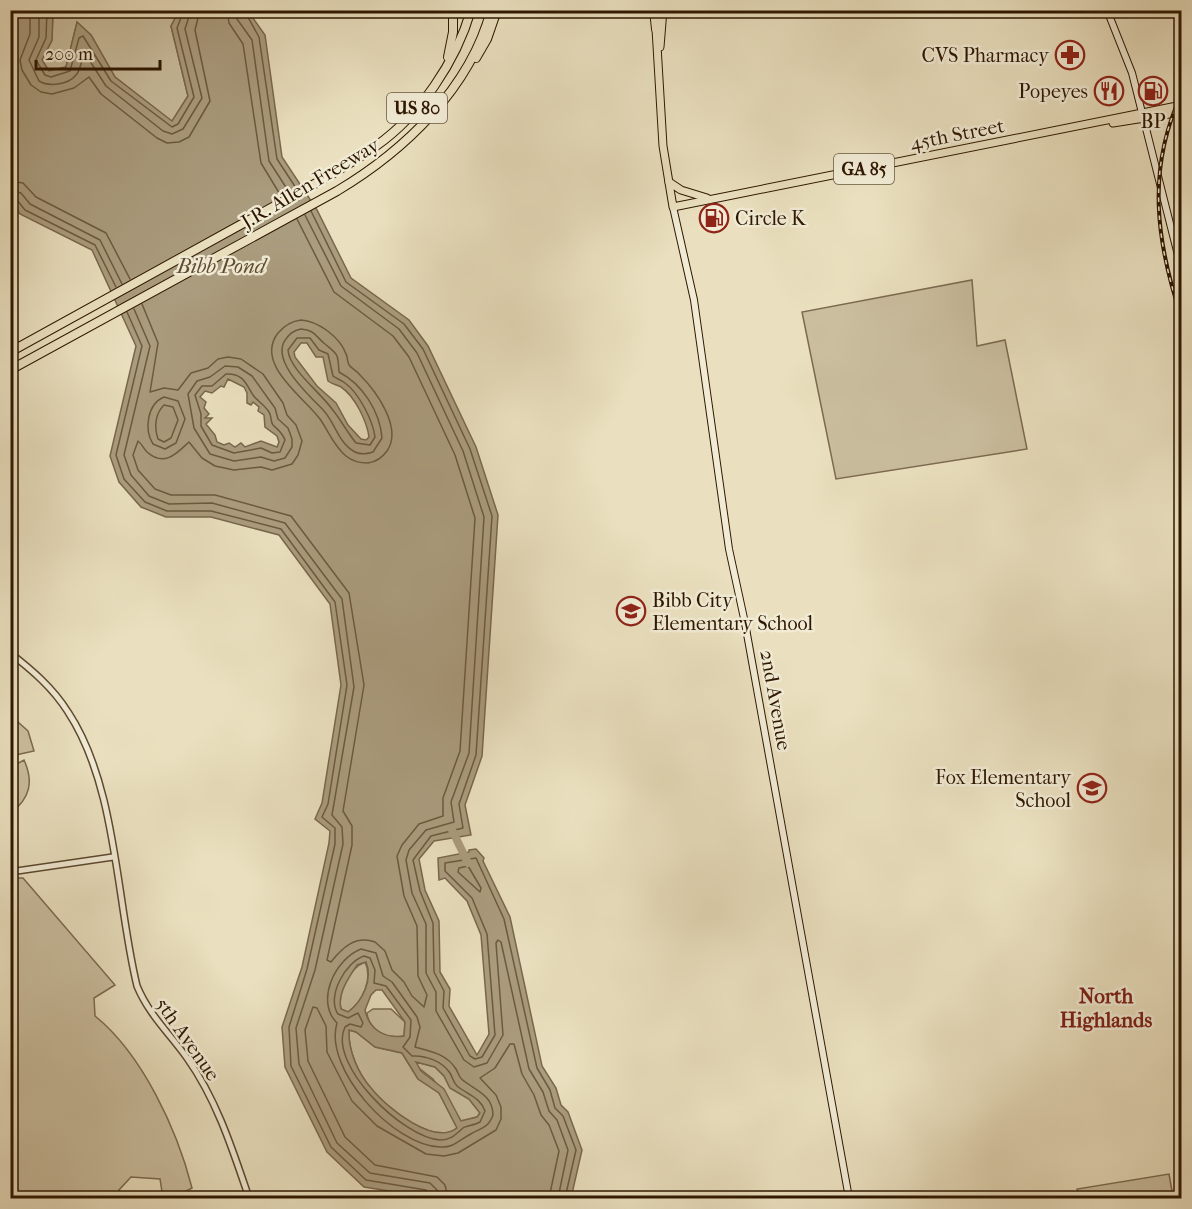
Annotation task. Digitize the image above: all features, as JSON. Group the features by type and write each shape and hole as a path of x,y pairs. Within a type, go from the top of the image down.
{"highway":[{"path":"436,80 452,44 453,10"},
{"name":"J.R. Allen Freeway","path":"10,352 329,176 376,147 417,108 455,52 471,10"},
{"name":"J.R. Allen Freeway","path":"10,370 337,191 388,158 418,131 459,78 479,42 491,10"},
{"path":"418,131 467,74 488,39 497,10"},
{"path":"655,10 656,29"}],"main road":[{"path":"659,64 663,10"},
{"path":"1107,10 1125,50 1182,270"},
{"path":"656,29 662,135 673,207"},
{"name":"45th Street","path":"673,207 706,198 1143,115 1182,105"},
{"name":"45th Street","path":"1143,115 1182,112"},
{"path":"669,182 681,190 706,198"},
{"path":"671,192 706,198"},
{"name":"2nd Avenue","path":"673,207 694,300 729,549 746,623 849,1198"}],"street":[{"name":"5th Avenue","path":"10,653 50,688 82,736 102,790 137,986 150,1013 187,1058 202,1082 226,1135 249,1198"},
{"path":"10,872 113,857"}],"shaded area":[{"path":"53,11 179,11 171,26 188,96 172,122 115,77 91,35 77,23 66,67 49,71 42,60 52,40"},
{"path":"972,280 977,346 1005,340 1027,449 836,479 802,312"},
{"path":"10,715 28,731 34,751 11,756"},
{"path":"24,760 29,775 28,789 22,801 11,813 11,767"},
{"path":"11,878 23,878 115,985 94,998 95,1016 128,1051 156,1094 177,1142 192,1188 179,1195 163,1198 160,1179 131,1177 119,1190 122,1198 11,1198"},
{"path":"365,962 368,975 365,989 358,1002 348,1012 341,1009 343,988 354,969"},
{"path":"373,1009 391,1009 405,1022 404,1036 385,1035 375,1029 367,1013"},
{"path":"349,1030 356,1032 375,1047 402,1053 418,1079 439,1093 457,1128 447,1132 424,1129 399,1114 378,1097 358,1069 350,1045"},
{"path":"416,1062 435,1067 444,1076 450,1088 469,1099 480,1113 477,1117 461,1121 433,1079 415,1065"},
{"path":"1169,1174 1172,1191 1181,1195 1181,1198 1079,1198 1077,1189"}],"water":[{"name":"Bibb Pond","path":"11,11 53,11 52,40 42,60 49,71 66,67 77,22 91,35 115,77 172,121 188,96 171,26 179,11 248,11 265,35 282,157 317,210 351,278 409,320 428,346 476,447 498,515 482,756 465,805 471,835 434,841 419,859 425,890 439,921 440,972 450,989 449,1006 477,1055 489,1034 481,935 467,901 445,878 439,880 438,858 476,849 484,858 483,861 510,917 542,1066 556,1088 561,1105 568,1112 582,1150 571,1198 434,1198 364,1187 327,1152 285,1067 282,1027 302,967 329,843 330,831 315,819 322,803 341,685 330,604 279,535 211,517 166,517 141,507 119,482 110,456 136,346 92,250 20,214 11,200","holes":["301,343 307,343 316,357 323,357 328,381 346,391 360,410 368,431 369,437 366,440 361,439 348,425 336,403 317,386 295,357 294,352","228,379 244,387 247,393 247,403 251,405 253,402 259,407 258,411 264,415 265,427 277,436 279,442 277,447 261,441 245,447 241,443 235,447 229,443 224,445 217,442 215,435 206,424 212,418 205,418 209,414 204,408 206,402 200,397 205,391 212,393 221,386 224,387","366,962 368,975 365,989 358,1002 348,1012 341,1009 340,1003 344,986 357,965","376,990 382,990 405,1022 404,1036 384,1034 370,1023 365,1010 371,995","349,1030 356,1032 375,1047 402,1053 418,1079 439,1093 457,1128 447,1132 424,1129 388,1106 362,1076 350,1046","416,1062 435,1067 444,1076 450,1088 469,1099 480,1113 477,1117 461,1121 444,1089 421,1071"]}],"waterway":[{"path":"10,229 13,210"},
{"path":"10,307 14,329 10,338"},
{"path":"452,830 468,863"}],"railway":[{"path":"1182,93 1163,150 1159,178 1161,234 1166,262 1182,319"}],"place":[{"name":"CVS Pharmacy","path":"1070,55"},
{"name":"Popeyes","path":"1109,91"},
{"name":"BP","path":"1153,91"},
{"name":"Circle K","path":"714,218"},
{"name":"Bibb City Elementary School","path":"631,611"},
{"name":"Fox Elementary School","path":"1092,788"}],"district":[{"name":"North Highlands","path":"1106,1008"}]}
